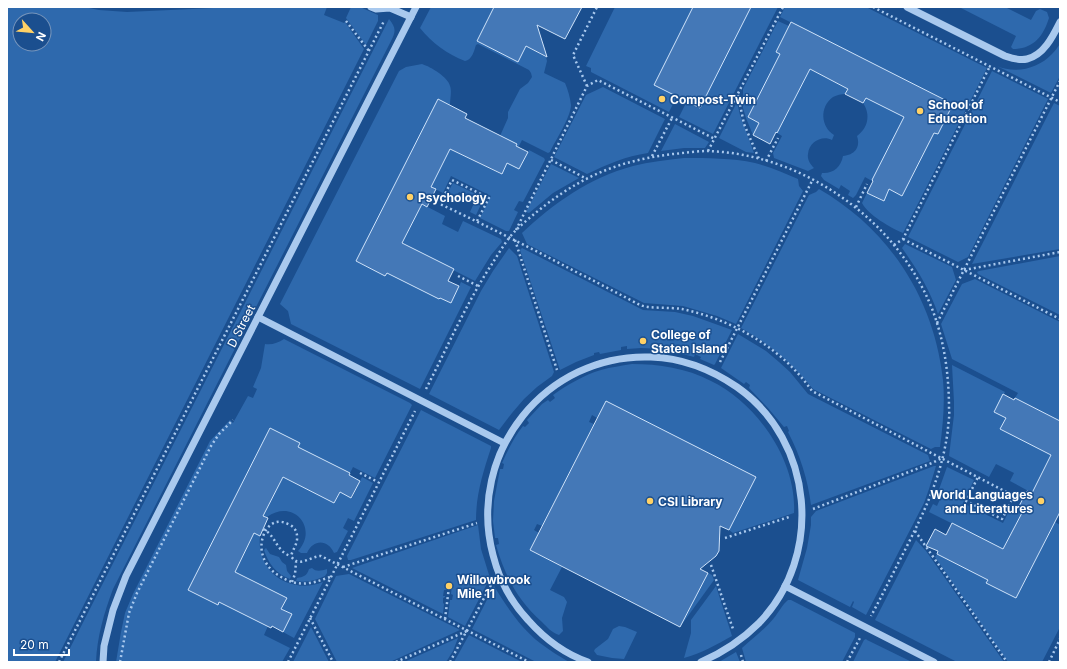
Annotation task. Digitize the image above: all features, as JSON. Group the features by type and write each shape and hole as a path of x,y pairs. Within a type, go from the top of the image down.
{"street":[{"path":"371,7 376,9 390,8 411,17"},
{"name":"D Street","path":"103,662 104,646 113,610 126,576 416,7"},
{"path":"907,7 1005,56 1014,59 1026,59 1037,54 1052,38 1060,22"},
{"path":"258,317 504,443"},
{"path":"588,662 581,660 558,647 538,631 520,612 506,591 498,571 490,543 487,519 489,492 495,467 504,443 518,421 535,402 555,386 577,372 601,363 626,358 652,357 677,360 702,368 725,379 746,394 764,411 779,432 791,455 799,480 802,505 801,531 797,556 788,581 775,603 760,622 722,653 701,662"},
{"path":"784,586 934,662"}],"path":[{"path":"587,86 573,55 597,7"},
{"path":"708,151 782,7"},
{"path":"873,7 1060,102"},
{"path":"58,662 390,8"},
{"path":"346,21 369,51"},
{"path":"894,245 903,239 990,66"},
{"path":"515,231 587,86 598,80 715,139"},
{"path":"937,323 1060,81"},
{"path":"738,95 744,124 759,159"},
{"path":"652,157 672,118"},
{"path":"766,161 778,138"},
{"path":"551,160 587,178"},
{"path":"715,374 813,179"},
{"path":"477,221 489,198 452,180 440,204 477,221 642,305 686,310 712,317 738,328 763,343 777,354 796,372 812,391 943,458 1014,496 1002,519 966,501 978,477"},
{"path":"856,207 868,184"},
{"path":"903,239 1060,319"},
{"path":"515,240 561,382"},
{"path":"964,270 1060,252"},
{"path":"458,276 478,286"},
{"path":"120,662 129,613 143,580 211,446 219,434 233,420"},
{"path":"725,538 802,513 943,458"},
{"path":"360,473 378,482"},
{"path":"343,567 487,519"},
{"path":"291,556 297,542 295,530 292,526 280,521 275,522 265,529 262,543 263,556 275,573 282,578 302,584 308,584 330,577"},
{"path":"265,529 271,534 281,550 287,555 291,556 293,560 297,562 321,556 529,662"},
{"path":"915,531 1007,662"},
{"path":"292,582 297,562"},
{"path":"711,565 737,642"},
{"path":"450,662 498,571"},
{"path":"445,619 449,587"},
{"path":"310,618 333,662"},
{"path":"396,662 467,631"},
{"path":"1049,662 1060,640"}],"shaded area":[{"path":"7,7 84,7 99,10 127,12 235,7 327,7 324,15 344,23 345,22 364,49 55,662 7,662"},
{"path":"351,7 360,7 378,15 378,21 366,45 346,18"},
{"path":"431,7 494,7 477,41 518,62 526,46 546,57 547,61 544,73 565,83 571,105 566,122 550,152 548,153 522,140 516,152 500,136 508,118 508,112 520,89 528,83 532,77 529,70 478,44 476,45 471,57 465,61 452,55 435,43 420,28"},
{"path":"615,7 693,7 677,96 669,112 591,72 591,68 586,66"},
{"path":"751,7 778,7 713,134 679,117 687,101"},
{"path":"785,7 866,7 987,68 903,233 874,216 862,203 867,193 883,201 889,189 902,196 934,133 938,134 953,104 780,17"},
{"path":"959,7 1005,7 1031,20 1036,11 1040,9 1047,12 1049,18 1044,31 1036,41 1026,47 1013,49 1011,47 1016,36"},
{"path":"389,19 393,25 394,35 113,589 102,625 96,662 63,662"},
{"path":"778,21 789,26 776,52 780,54 748,117 762,124 753,135 743,108 743,89"},
{"path":"1060,44 1060,76 1051,93 997,66 1011,70 1026,69 1046,59"},
{"path":"422,64 439,73 449,83 451,90 450,105 438,99 356,261 385,276 387,273 444,293 442,299 451,303 461,282 471,287 420,389 291,324 288,311 280,304 399,71 406,67"},
{"path":"810,69 848,89 845,94 833,97 825,106 823,117 824,122 826,127 834,135 832,140 824,138 813,143 809,150 808,158 814,168 808,171 774,158 773,153 782,136 777,133"},
{"path":"992,71 1048,99 968,257 958,262 908,237"},
{"path":"603,87 665,119 648,153 640,154 609,164 587,174 554,157 586,95"},
{"path":"866,98 904,117 872,181 865,177 853,198 848,195 850,191 841,185 839,189 824,180 821,176 822,173 830,172 836,169 843,156 856,150 858,144 857,136 864,129 868,117 863,103"},
{"path":"737,102 740,115 754,153 746,152 719,138"},
{"path":"1054,103 1060,106 1060,249 972,264"},
{"path":"675,124 709,142 705,148 684,148 661,151"},
{"path":"450,149 501,174 508,162 519,169 529,150 544,158 545,160 523,202 519,201 514,210 518,212 509,231 506,231 480,218 491,196 451,176 443,193 431,187"},
{"path":"684,158 728,159 755,163 772,168 798,179 799,186 803,191 736,324 717,316 683,306 644,303 527,244 522,233 560,202 587,185 602,177 633,166"},
{"path":"551,164 579,178 553,193 529,213 526,212"},
{"path":"453,183 484,198 476,215 470,212 475,201 459,192 454,200 446,196"},
{"path":"819,189 844,206 867,225 887,246 919,295 930,322 938,350 943,380 944,397 940,447 931,449 813,389 780,355 752,334 741,328 809,195"},
{"path":"422,204 445,216 442,224 458,232 463,221 501,239 502,242 491,255 475,281 402,243"},
{"path":"905,244 952,267 956,280 938,314 923,280 902,248"},
{"path":"509,248 517,256 554,372 552,376 524,399 499,430 429,394 481,291"},
{"path":"522,248 643,310 675,312 693,316 732,330 714,365 700,359 701,357 695,354 694,357 671,351 671,348 627,349 627,346 621,347 621,350 600,354 599,352 594,353 594,355 560,370 520,250"},
{"path":"1060,256 1060,315 978,274 977,272 979,271"},
{"path":"975,279 1060,322 1060,421 1015,398 1018,393 952,359 941,324 962,284"},
{"path":"738,334 766,351 779,362 790,372 808,394 928,455 930,461 811,505 803,468 788,432 787,426 784,427 749,388 750,385 746,382 744,384 721,368"},
{"path":"284,339 412,405 375,478 353,467 350,473 298,447 300,443 270,428 188,590 217,605 219,602 268,626 264,635 290,648 282,662 116,662 125,613 133,594 210,441 230,420 233,423 248,396 253,398 257,389 253,387 261,368 265,344 279,342"},
{"path":"632,364 662,366 692,373 711,381 728,391 744,404 771,436 781,454 789,474 793,493 794,513 733,533 729,530 756,477 606,401 597,418 592,415 589,422 594,424 542,526 537,524 534,530 539,533 530,550 562,567 550,590 564,597 567,602 562,618 563,631 559,635 550,630 533,614 513,587 503,567 496,545 499,544 498,538 495,538 493,521 494,501 500,469 503,469 504,464 502,463 517,435 523,426 525,427 529,423 527,420 542,404 548,400 550,402 555,398 553,395 576,381 595,372"},
{"path":"952,365 1005,392 994,412 1007,416 1001,429 1051,455 1032,493 1010,481 1014,473 996,464 989,477 949,456 954,415"},
{"path":"421,410 491,446 479,493 476,520 348,560 347,556"},
{"path":"936,466 924,503 866,615 852,607 853,601 850,607 798,580 807,548 811,517 816,511"},
{"path":"947,467 974,480 963,503 1003,523 1012,505 1023,511 1003,549 929,512 933,504 937,506 941,497 937,495"},
{"path":"283,477 334,503 341,491 352,498 362,477 373,483 354,521 348,518 343,528 348,531 337,552 334,553 328,545 320,542 313,545 307,553 301,553 298,551 304,542 306,533 300,518 294,513 286,511 277,512 267,517 263,516"},
{"path":"1055,522 1060,525 1060,627 1042,662 1008,662 935,557 937,554 988,580 986,583 1016,598"},
{"path":"478,525 481,549 490,578 465,626 448,617 450,600 452,600 453,595 451,594 452,585 447,585 446,590 444,590 443,596 445,597 443,598 443,614 352,568"},
{"path":"254,533 260,536 260,549 269,570 278,577 288,583 299,585 311,585 323,582 294,638 283,632 281,609 286,598 235,572"},
{"path":"916,540 926,551 1004,662 957,662 875,620"},
{"path":"266,548 270,554 279,557 286,565 287,571 291,576 290,579 273,568 264,550"},
{"path":"312,568 319,571 327,569 327,573 325,576 315,580 304,582 296,581 297,578 304,576 309,569"},
{"path":"708,573 712,575 714,580 680,627"},
{"path":"349,574 460,630 390,662 337,662 315,619 336,576"},
{"path":"494,586 509,609 526,630 543,646 569,662 536,662 472,629"},
{"path":"716,586 732,636 715,646 684,658 691,633 691,620"},
{"path":"788,600 791,600 855,633 855,637 842,662 746,662 742,648 763,630"},
{"path":"619,626 637,632 624,659 597,655 594,651 595,649 608,639 613,629"},
{"path":"311,627 329,662 293,662"},
{"path":"469,635 522,662 454,662"},
{"path":"458,638 453,651 446,662 404,662"},
{"path":"866,639 912,662 853,662 864,640"},
{"path":"736,652 740,662 719,662"}],"building":[{"path":"494,7 582,7 565,39 537,25 547,57 526,46 518,62 477,41"},
{"path":"693,7 751,7 700,108 654,85"},
{"name":"School of Education","path":"791,22 953,104 938,134 934,133 902,196 889,189 884,201 867,193 904,117 866,98 863,103 845,94 848,89 810,69 770,144 753,135 759,123 748,117 780,54 776,52"},
{"name":"Psychology","path":"438,99 467,114 465,118 517,144 516,146 528,152 519,169 507,163 502,174 450,149 431,187 436,189 427,207 422,204 402,243 454,269 448,281 459,286 451,303 440,298 439,299 387,273 385,276 356,261"},
{"name":"World Languages and Literatures","path":"1003,394 1014,400 1015,398 1060,421 1060,512 1016,598 986,583 988,580 937,554 938,551 926,546 935,529 946,535 952,523 1003,549 1023,511 1018,508 1027,491 1032,493 1051,455 1000,429 1006,418 994,412"},
{"name":"CSI Library","path":"606,401 756,477 729,530 720,526 719,551 716,556 700,569 708,573 680,627 530,550"},
{"path":"270,428 300,443 298,447 350,473 349,475 360,481 351,498 340,492 334,503 283,477 263,516 268,518 260,536 254,533 235,572 287,598 281,609 292,614 283,632 272,626 271,628 219,602 218,605 188,590"}],"place":[{"name":"Compost-Twin","path":"662,99"},
{"name":"School of Education","path":"920,111"},
{"name":"Psychology","path":"410,197"},
{"name":"College of Staten Island","path":"643,341"},
{"name":"CSI Library","path":"650,501"},
{"name":"World Languages and Literatures","path":"1041,501"},
{"name":"Willowbrook Mile 11","path":"449,586"}]}
